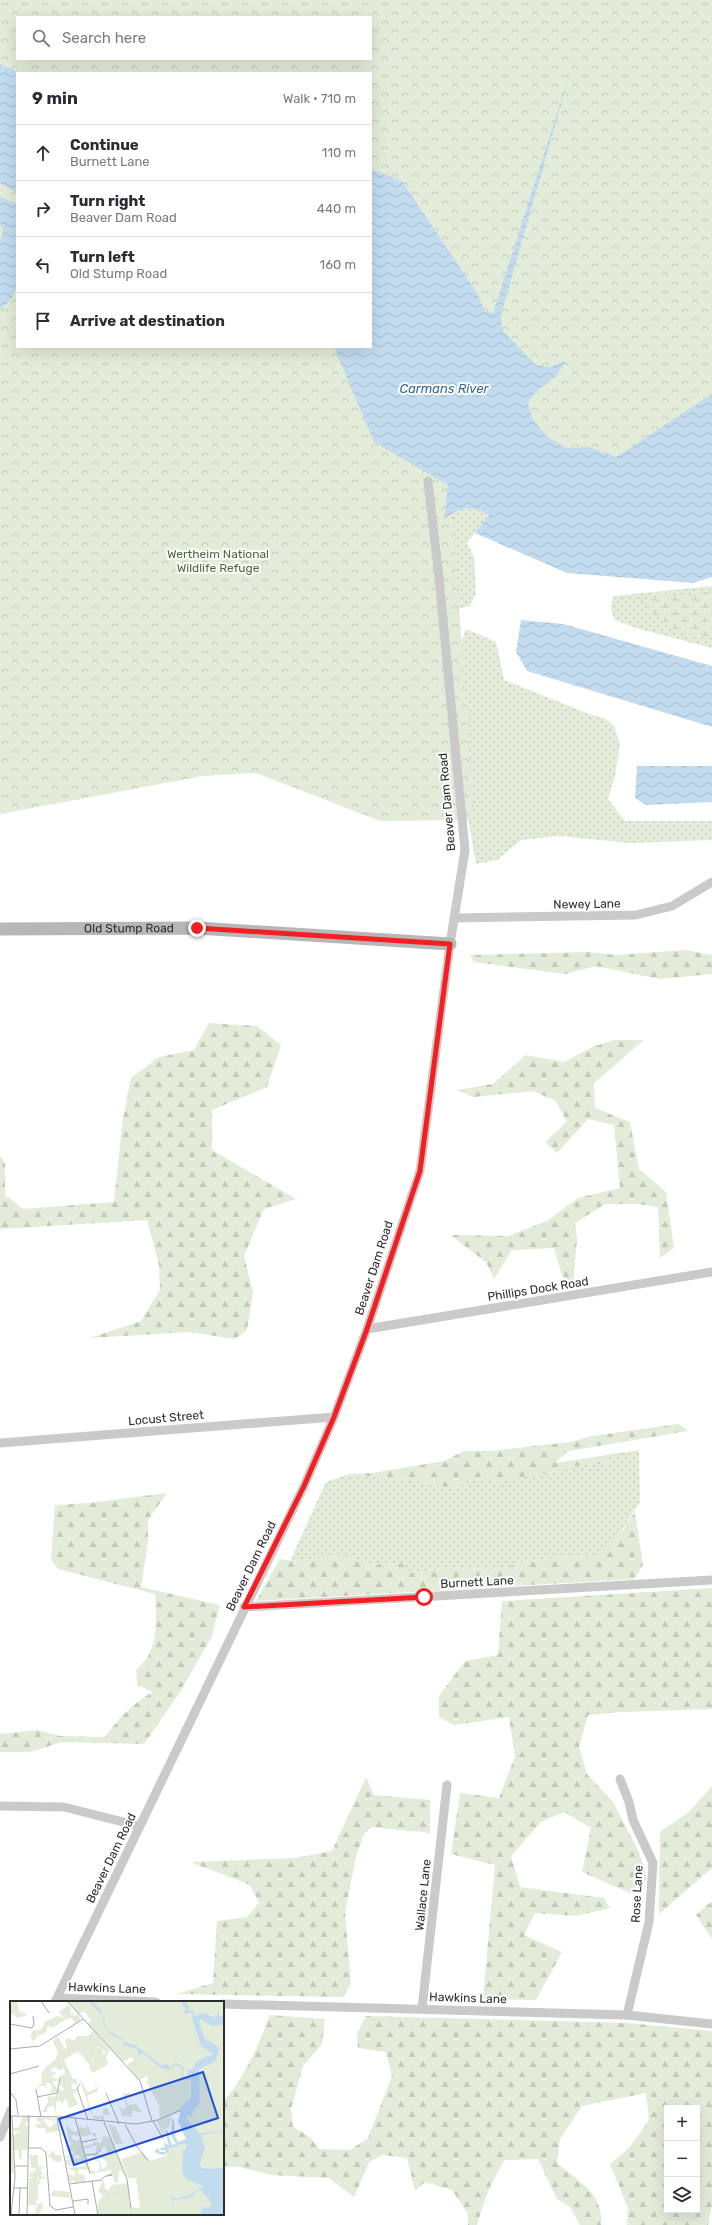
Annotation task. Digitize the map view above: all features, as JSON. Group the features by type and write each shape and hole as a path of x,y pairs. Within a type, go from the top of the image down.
{"street":[{"name":"Beaver Dam Road","path":"56,2000 244,1607 304,1486 334,1417 367,1329 420,1171 450,944 465,850 439,578 428,481"},
{"name":"Newey Lane","path":"454,918 636,915 672,906 712,882"},
{"name":"Old Stump Road","path":"0,929 197,928 450,944"},
{"name":"Phillips Dock Road","path":"367,1329 712,1272"},
{"name":"Locust Street","path":"0,1443 334,1417"},
{"name":"Burnett Lane","path":"244,1607 712,1580"},
{"name":"Rose Lane","path":"620,1779 629,1802 633,1820 653,1863 649,1922 627,2015"},
{"name":"Wallace Lane","path":"422,2008 446,1785"},
{"path":"0,1806 64,1807 139,1826"},
{"name":"Hawkins Lane","path":"56,2000 106,2001"},
{"name":"Hawkins Lane","path":"224,2004 422,2008 627,2015 712,2024"},
{"path":"0,2137 10,2112"}],"green space":[{"name":"Wertheim National Wildlife Refuge","path":"0,0 712,0 712,561 449,462 474,820 380,821 256,773 203,776 0,814"},
{"path":"459,508 476,508 489,515 467,543 474,557 476,594 470,606 452,610 444,519"},
{"path":"712,586 712,648 636,628 615,620 612,611 611,602 614,596"},
{"path":"712,591 712,638 685,633 669,627 661,617 645,611 645,604 652,592 679,597"},
{"path":"466,629 496,642 504,680 589,714 606,719 614,726 620,744 615,776 608,799 625,821 712,821 712,840 630,843 559,836 521,840 497,860 476,864 461,775 455,659"},
{"path":"686,950 712,955 712,974 660,979 595,966 566,974 474,962 470,955 588,952 616,955"},
{"path":"209,1023 257,1026 281,1045 267,1087 212,1110 212,1150 296,1199 264,1209 244,1256 253,1292 247,1330 235,1339 190,1332 90,1338 141,1321 160,1290 159,1265 147,1220 0,1229 0,1155 5,1164 5,1195 23,1209 114,1202 123,1118 131,1078 159,1057 194,1050"},
{"path":"614,1040 644,1040 594,1083 595,1108 630,1122 639,1169 666,1192 674,1248 660,1258 658,1207 638,1204 605,1204 575,1223 577,1238 573,1287 562,1275 554,1248 512,1250 494,1279 486,1262 450,1235 508,1236 547,1221 578,1198 620,1188 614,1125 588,1119 557,1153 545,1142 567,1122 556,1101 533,1091 474,1097 456,1090 493,1084 526,1055 564,1062 592,1047"},
{"path":"679,1424 688,1431 568,1451 555,1463 607,1455 607,1463 566,1467 558,1471 496,1482 485,1478 473,1480 454,1489 418,1481 349,1474 372,1473 444,1461 464,1451 490,1451 570,1442 592,1436"},
{"path":"639,1450 640,1502 616,1540 600,1556 549,1558 489,1570 445,1567 414,1575 401,1563 368,1565 345,1556 290,1561 326,1482 349,1474 418,1481 454,1489 473,1480 485,1478 496,1482 557,1471 566,1467 607,1463 607,1455"},
{"path":"167,1493 148,1520 148,1541 141,1587 220,1605 211,1638 178,1695 144,1744 62,1742 30,1752 0,1752 0,1734 38,1730 60,1736 105,1737 127,1712 139,1701 153,1692 138,1685 136,1670 144,1663 153,1645 156,1625 155,1594 58,1569 51,1559 55,1505 89,1503"},
{"path":"635,1512 643,1565 634,1579 256,1601 280,1559 293,1561 345,1556 368,1565 401,1563 414,1575 445,1567 489,1570 549,1558 600,1556 616,1540"},
{"path":"712,1588 712,1709 621,1712 588,1715 579,1747 587,1774 613,1802 639,1852 647,1879 630,1893 582,1872 591,1828 564,1812 541,1822 511,1856 520,1887 604,1898 610,1908 576,1916 535,1913 524,1935 562,1952 536,2000 483,1999 495,1865 451,1854 460,1793 499,1798 515,1756 509,1717 454,1725 439,1717 439,1696 465,1661 498,1655 502,1601"},
{"path":"366,1777 374,1795 430,1800 430,1833 372,1827 364,1834 356,1856 345,1913 351,1984 343,1997 177,1994 213,1983 217,1921 247,1917 259,1903 250,1885 190,1862 295,1858 332,1851"},
{"path":"712,1786 712,1868 659,1914 660,1832 689,1812"},
{"path":"712,1901 712,1939 696,1915"},
{"path":"270,2015 325,2019 322,2044 303,2066 291,2109 293,2127 310,2137 319,2149 350,2150 368,2138 392,2076 386,2052 358,2048 357,2034 366,2016 627,2023 712,2031 712,2205 708,2225 627,2225 628,2208 610,2164 629,2148 649,2120 646,2093 582,2106 560,2139 557,2163 588,2189 594,2196 601,2214 601,2225 580,2225 570,2207 557,2199 538,2159 505,2160 488,2191 477,2225 468,2225 468,2214 452,2190 425,2182 415,2191 407,2158 383,2155 369,2162 354,2197 329,2178 272,2175 239,2167 224,2166 224,2101 256,2050"}],"water":[{"path":"0,64 19,72 16,72 16,192 0,183"},
{"name":"Carmans River","path":"570,73 501,315 502,330 536,365 550,367 566,361 556,376 536,391 528,403 532,418 548,438 567,448 588,447 616,457 712,394 712,577 693,583 567,573 475,533 489,515 476,509 466,508 444,519 448,485 374,442 334,348 372,348 372,169 402,181 477,293 485,312 493,313"},
{"path":"0,197 16,204 16,288 12,298 0,310 0,242 3,230 0,223"},
{"path":"521,620 563,624 712,666 712,727 527,671 516,652"},
{"path":"637,766 712,766 712,802 646,805 635,798"}],"route":[{"path":"197,928 450,944 420,1171 367,1329 334,1417 304,1486 244,1607 424,1597"}]}
